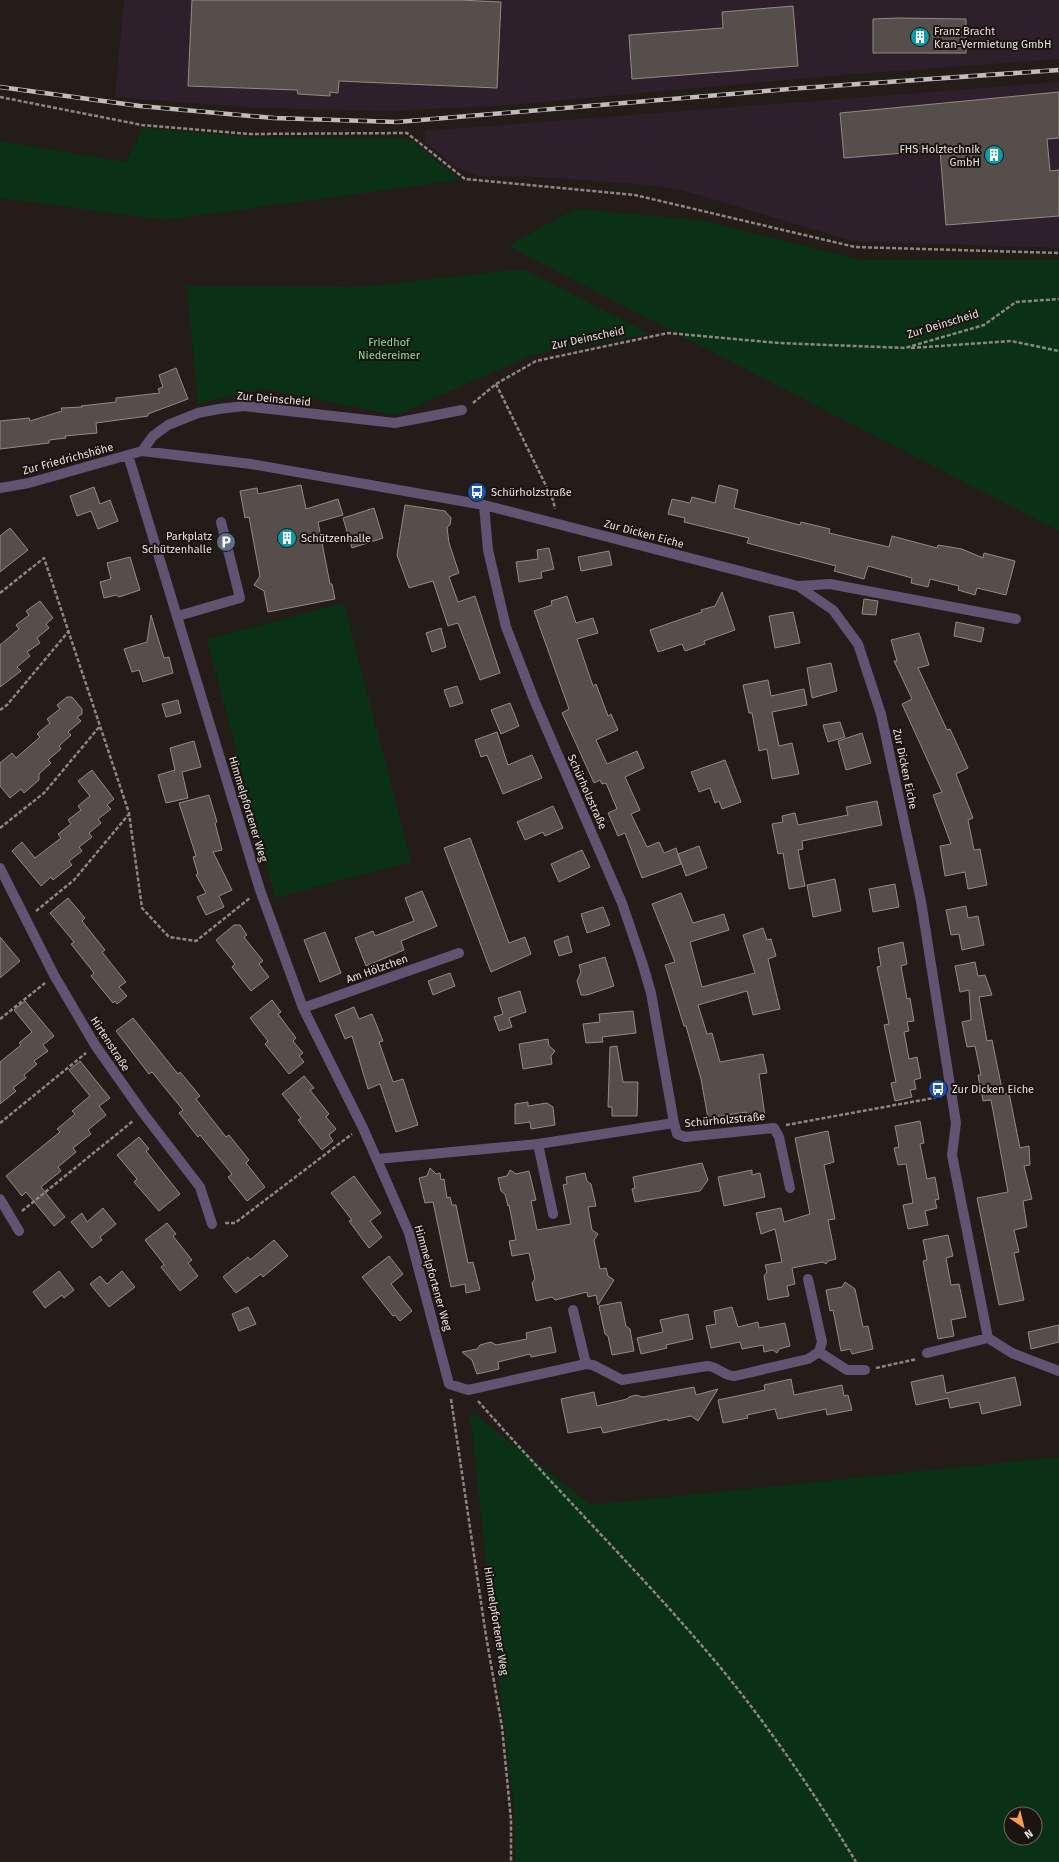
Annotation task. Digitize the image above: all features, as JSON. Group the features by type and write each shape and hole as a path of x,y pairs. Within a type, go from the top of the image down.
{"street":[{"name":"Zur Deinscheid","path":"142,451 152,436 168,425 198,414 219,409 244,406 396,423 462,410"},
{"name":"Zur Friedrichshöhe","path":"0,488 29,483 142,451"},
{"path":"142,451 251,464 484,505"},
{"name":"Himmelpfortener Weg","path":"128,455 260,890 303,1008 377,1159 412,1241 449,1384"},
{"name":"Zur Dicken Eiche","path":"484,505 798,586 830,584 1016,619"},
{"name":"Schürholzstraße","path":"484,505 488,550 506,627 535,702 622,902 642,962 651,993 677,1134 685,1137 774,1128 779,1137 790,1188"},
{"path":"178,616 240,598 221,522"},
{"name":"Zur Dicken Eiche","path":"798,586 833,610 858,644 881,714 920,901 956,1123 952,1155 988,1338"},
{"name":"Hirtenstraße","path":"0,868 54,975 95,1045 143,1113 200,1187 212,1224"},
{"name":"Am Hölzchen","path":"303,1008 459,953"},
{"name":"Schürholzstraße","path":"538,1144 674,1123"},
{"path":"377,1159 538,1144 553,1214"},
{"path":"0,1199 19,1231"},
{"path":"449,1384 468,1390 586,1364 593,1365 622,1380 707,1366 732,1376 808,1359 819,1352 822,1342 808,1279"},
{"path":"573,1310 586,1364"},
{"path":"927,1353 988,1338 1012,1353 1059,1371"},
{"path":"819,1352 847,1370 865,1370"}],"path":[{"path":"0,97 142,125 249,134 407,133 465,179 635,195 855,247 1059,253"},
{"name":"Zur Deinscheid","path":"462,410 478,400 496,384 536,361 668,333 779,343 905,348 984,325 1016,302 1059,299"},
{"path":"905,348 1011,341 1059,351"},
{"path":"496,384 553,500 558,524"},
{"path":"0,593 44,558 129,813 142,908 169,937 196,941 260,890"},
{"path":"0,710 7,705 68,631"},
{"path":"0,828 44,792 100,726"},
{"path":"26,919 74,880 129,813"},
{"path":"0,1019 54,975"},
{"path":"0,1123 95,1045"},
{"path":"774,1128 792,1123 951,1095"},
{"path":"12,1219 143,1113"},
{"path":"212,1224 235,1223 350,1135"},
{"path":"865,1370 918,1359 924,1357 927,1353"},
{"name":"Himmelpfortener Weg","path":"449,1384 486,1636 502,1727 511,1820 511,1862"},
{"path":"468,1390 630,1566 720,1667 828,1815 856,1862"}],"shaded area":[{"path":"124,0 1059,0 1059,59 854,74 497,106 389,111 257,108 115,97"},
{"path":"1059,82 1059,248 852,241 682,190 649,185 539,177 478,176 454,166 425,142 425,131"}],"green space":[{"path":"142,128 251,137 405,138 412,141 460,180 165,220 0,198 0,141 126,162"},
{"path":"575,209 700,220 862,260 1059,260 1059,531 508,246"},
{"name":"Friedhof Niedereimer","path":"523,269 650,334 532,355 396,415 262,389 198,404 187,286 360,287"},
{"path":"344,603 411,862 275,898 207,639"},
{"path":"470,1411 591,1505 1059,1457 1059,1862 515,1862 514,1808"}],"building":[{"path":"192,0 460,0 501,2 497,88 339,81 338,93 330,92 330,96 298,94 297,90 188,86"},
{"path":"793,6 798,66 632,79 629,35 723,28 722,12"},
{"name":"Franz Bracht Kran-Vermietung GmbH","path":"873,19 966,19 966,53 873,53"},
{"name":"FHS Holztechnik GmbH","path":"1059,92 1059,138 1047,139 1050,171 1059,170 1059,216 946,225 940,150 844,158 840,113"},
{"path":"176,368 188,399 148,414 148,416 96,423 97,433 65,436 66,438 49,440 49,443 0,449 0,421 29,418 30,421 62,411 61,408 82,407 81,406 116,402 116,398 160,393 158,389 163,387 159,375"},
{"name":"Schützenhalle","path":"301,485 306,509 338,499 343,515 318,522 330,584 332,584 335,599 268,612 264,591 254,585 260,576 249,517 245,518 240,491 257,488 258,494"},
{"path":"719,485 738,490 734,508 800,525 801,522 830,529 829,533 889,547 892,536 937,548 938,545 962,549 983,558 984,553 1015,561 1006,595 977,588 975,595 958,590 959,586 930,579 928,587 911,583 912,578 868,566 864,579 834,571 836,566 747,543 749,538 684,522 685,518 668,514 672,499 690,503 692,497 715,503"},
{"path":"94,487 100,504 110,500 118,521 98,529 91,511 77,516 70,496"},
{"path":"405,505 445,511 451,518 450,525 447,527 449,543 459,573 449,577 458,602 475,596 500,673 480,680 458,623 448,626 433,581 409,588 397,555"},
{"path":"374,508 383,538 352,548 343,518"},
{"path":"10,528 28,550 0,572 0,536"},
{"path":"549,548 554,569 541,572 542,578 519,582 516,562 538,559 537,550"},
{"path":"609,551 612,565 581,571 578,557"},
{"path":"130,557 140,590 119,597 116,595 104,598 100,582 111,579 107,563"},
{"path":"722,592 735,630 704,641 705,644 685,651 682,644 658,652 650,630 715,606"},
{"path":"567,596 576,623 593,618 598,633 577,639 593,686 596,684 608,716 611,714 618,730 596,740 607,764 637,751 644,768 625,777 640,810 631,814 647,847 659,842 664,853 676,848 681,864 642,878 625,833 618,836 608,813 617,809 606,783 602,784 600,780 594,783 562,713 569,709 534,611 552,605 551,601"},
{"path":"864,599 878,601 876,615 862,614"},
{"path":"40,601 53,618 46,624 49,628 37,638 40,643 27,652 30,656 17,667 21,671 0,687 0,645 19,629 16,625 29,615 26,611"},
{"path":"793,612 800,643 775,648 769,616"},
{"path":"151,615 164,658 169,657 173,673 143,682 139,670 132,672 124,649 147,642"},
{"path":"956,622 984,628 981,642 954,636"},
{"path":"441,628 446,647 432,652 426,633"},
{"path":"919,633 929,665 918,668 947,730 950,729 968,768 956,774 973,818 968,820 974,850 980,849 987,885 968,889 965,872 945,876 940,846 951,844 933,795 942,792 902,704 912,699 894,661 897,661 891,640"},
{"path":"831,663 837,691 812,698 807,668"},
{"path":"768,680 771,696 804,689 807,705 772,712 779,746 792,743 799,774 772,779 767,749 759,751 752,713 749,713 743,685"},
{"path":"457,686 463,703 450,707 444,690"},
{"path":"67,697 72,697 82,709 82,714 77,717 81,721 68,732 71,735 59,746 61,749 48,760 51,763 39,774 39,780 24,793 21,789 10,798 0,786 0,763 12,753 16,758 40,737 37,734 50,723 47,719 60,709 57,705"},
{"path":"178,700 181,713 166,717 162,704"},
{"path":"510,703 519,726 501,734 491,710"},
{"path":"840,722 845,737 828,742 823,725"},
{"path":"497,732 508,765 532,755 542,778 503,794 487,755 481,757 475,740"},
{"path":"862,733 871,763 846,770 838,741"},
{"path":"194,741 201,767 182,772 188,798 166,803 158,775 175,770 170,748"},
{"path":"725,760 741,802 722,809 719,801 715,803 710,788 699,792 691,772"},
{"path":"92,770 114,799 107,805 111,809 98,819 101,823 89,833 92,837 79,847 82,851 69,861 72,865 53,880 51,877 41,886 12,851 22,842 35,858 61,838 58,834 71,824 68,820 81,810 78,806 90,796 78,781"},
{"path":"209,795 217,822 215,823 222,850 213,852 232,890 219,896 224,907 206,915 197,897 206,893 196,875 198,874 193,857 196,856 179,803"},
{"path":"877,801 882,825 802,841 803,849 798,850 805,886 789,889 783,853 778,854 772,824 783,822 782,816 795,813 798,825 848,815 846,807"},
{"path":"553,806 563,828 545,836 543,832 525,840 517,822"},
{"path":"470,838 509,943 525,937 531,954 491,972 444,848"},
{"path":"699,846 707,868 686,876 678,854"},
{"path":"582,850 590,867 559,882 551,864"},
{"path":"835,879 841,911 813,917 807,885"},
{"path":"895,884 899,907 873,912 869,889"},
{"path":"422,891 437,926 401,941 404,950 366,966 355,938 373,931 375,936 414,921 405,898"},
{"path":"681,893 693,923 724,914 729,930 690,942 702,987 755,973 743,935 763,928 767,940 771,939 776,956 768,959 780,1009 753,1015 747,991 698,1005 707,1034 712,1033 720,1062 763,1054 767,1073 759,1074 765,1116 747,1118 746,1112 708,1118 701,1079 686,1026 684,1026 665,965 675,962 652,904"},
{"path":"68,898 85,918 82,921 105,950 102,952 126,982 119,987 127,996 117,1004 115,1001 113,1003 91,976 94,973 71,944 74,942 50,913"},
{"path":"966,906 968,918 978,916 984,945 962,950 959,934 951,935 946,910"},
{"path":"603,907 610,925 587,933 581,914"},
{"path":"234,925 240,925 247,935 244,937 263,961 259,964 269,977 251,991 232,967 235,964 216,940"},
{"path":"325,932 341,973 320,982 304,940"},
{"path":"568,936 572,952 559,956 554,941"},
{"path":"0,937 20,961 0,978"},
{"path":"903,942 907,964 901,966 907,999 910,998 914,1021 907,1022 909,1031 904,1032 909,1059 917,1057 921,1078 914,1080 916,1089 910,1090 912,1097 895,1101 891,1083 896,1082 884,1025 889,1024 877,967 881,966 878,948"},
{"path":"605,957 614,986 587,995 581,995 577,981 581,972 579,965"},
{"path":"975,962 978,976 985,975 992,995 979,997 987,1041 992,1040 1003,1094 1009,1093 1020,1148 1029,1146 1030,1165 1024,1166 1032,1199 1023,1201 1027,1227 1014,1230 1019,1252 1014,1253 1024,1300 999,1305 977,1198 1008,1192 991,1100 983,1101 978,1075 981,1075 975,1046 967,1047 962,1022 971,1020 969,990 960,992 955,966"},
{"path":"450,973 455,986 433,995 428,981"},
{"path":"520,991 526,1012 509,1018 512,1027 499,1031 494,1017 503,1014 498,998"},
{"path":"272,1000 281,1012 278,1014 296,1038 293,1041 303,1053 299,1056 304,1062 289,1074 265,1044 268,1041 250,1018"},
{"path":"25,1001 54,1036 43,1045 48,1051 34,1061 37,1064 24,1075 26,1078 13,1088 16,1091 0,1104 0,1062 21,1045 19,1043 32,1032 14,1010"},
{"path":"354,1007 359,1019 372,1014 383,1041 379,1042 393,1082 403,1079 418,1125 396,1132 380,1084 368,1089 352,1036 345,1039 335,1015"},
{"path":"633,1011 636,1033 602,1037 603,1042 586,1043 583,1024 600,1022 599,1014"},
{"path":"133,1018 178,1074 180,1072 200,1096 196,1099 226,1137 229,1135 249,1160 246,1163 265,1187 247,1201 228,1177 232,1174 200,1135 198,1137 179,1113 183,1110 152,1072 149,1074 116,1031"},
{"path":"548,1039 549,1046 555,1051 551,1056 552,1064 523,1069 519,1044"},
{"path":"617,1046 623,1082 638,1082 637,1116 612,1116 612,1107 608,1107 610,1047"},
{"path":"80,1061 110,1098 99,1106 106,1115 88,1130 91,1134 73,1148 76,1152 58,1167 61,1171 41,1187 65,1217 54,1226 26,1192 22,1196 6,1176 60,1132 57,1129 75,1114 72,1111 90,1096 69,1070"},
{"path":"304,1076 314,1088 310,1090 329,1114 326,1117 336,1129 329,1135 333,1141 322,1150 298,1120 301,1118 282,1094"},
{"path":"528,1102 528,1106 547,1103 553,1107 555,1125 531,1129 530,1122 515,1124 515,1104"},
{"path":"920,1121 924,1143 920,1144 927,1179 935,1177 939,1199 935,1200 937,1208 925,1211 928,1225 908,1229 903,1205 913,1203 906,1164 898,1165 894,1148 899,1147 895,1126"},
{"path":"828,1131 834,1162 824,1165 835,1219 828,1220 836,1259 828,1261 826,1264 823,1262 792,1268 795,1284 787,1286 789,1296 768,1300 764,1276 767,1272 765,1265 782,1262 775,1229 761,1234 756,1213 781,1208 784,1222 810,1214 795,1138"},
{"path":"139,1137 149,1149 146,1151 180,1194 159,1211 134,1182 137,1179 117,1155"},
{"path":"702,1163 708,1180 700,1191 635,1202 632,1189 635,1188 633,1177"},
{"path":"430,1168 436,1174 440,1173 441,1180 444,1179 447,1198 450,1197 452,1205 456,1205 468,1263 473,1262 480,1290 466,1293 465,1284 451,1287 433,1202 425,1203 419,1178 427,1176"},
{"path":"510,1170 516,1174 529,1171 536,1200 531,1201 537,1230 571,1224 563,1185 567,1184 566,1177 585,1173 587,1181 591,1184 596,1206 588,1207 592,1230 598,1234 594,1240 600,1269 606,1268 608,1276 614,1280 598,1305 596,1295 588,1297 587,1292 555,1300 552,1297 536,1301 532,1283 535,1279 529,1253 512,1256 509,1241 516,1240 509,1205 508,1206 505,1194 501,1191 498,1178 507,1176"},
{"path":"752,1170 752,1175 760,1173 765,1197 724,1206 718,1177"},
{"path":"354,1176 381,1213 370,1221 382,1237 369,1248 349,1221 352,1220 331,1193"},
{"path":"103,1208 116,1224 100,1237 102,1240 92,1248 71,1222 82,1213 87,1222"},
{"path":"167,1223 176,1234 173,1236 192,1260 188,1263 198,1276 180,1291 161,1267 164,1265 163,1263 145,1240"},
{"path":"948,1235 953,1256 946,1258 951,1285 959,1284 966,1317 951,1320 954,1336 938,1339 923,1261 927,1260 923,1240"},
{"path":"274,1240 288,1256 263,1277 261,1274 236,1293 223,1277 248,1257 250,1260"},
{"path":"389,1256 403,1274 391,1284 412,1311 400,1321 395,1315 393,1316 362,1277"},
{"path":"59,1271 74,1290 64,1298 62,1295 45,1308 33,1292"},
{"path":"122,1271 135,1287 109,1307 90,1284 100,1276 107,1284"},
{"path":"845,1282 855,1289 863,1327 868,1326 873,1349 852,1354 850,1349 841,1351 833,1310 830,1311 826,1290 842,1287"},
{"path":"621,1302 626,1326 630,1329 634,1351 612,1355 608,1336 605,1334 599,1306"},
{"path":"248,1307 256,1324 239,1331 232,1314"},
{"path":"732,1307 738,1327 758,1322 759,1328 785,1323 790,1346 779,1349 777,1353 773,1350 764,1352 763,1345 742,1349 740,1342 711,1348 706,1326 716,1324 714,1311"},
{"path":"688,1314 693,1339 666,1345 667,1348 641,1354 637,1338 663,1332 660,1320"},
{"path":"1059,1325 1059,1342 1031,1349 1028,1332"},
{"path":"551,1327 556,1352 531,1357 530,1354 498,1362 499,1369 477,1374 472,1360 462,1352 477,1349 480,1345 491,1342 496,1345 527,1339 526,1333"},
{"path":"943,1375 946,1393 1015,1377 1021,1405 982,1414 979,1402 950,1408 948,1398 916,1405 911,1382"},
{"path":"791,1379 794,1395 842,1385 844,1396 848,1395 852,1410 827,1415 826,1409 778,1419 775,1409 747,1415 748,1418 723,1423 718,1400 765,1390 764,1385"},
{"path":"694,1387 696,1395 718,1389 698,1421 691,1416 668,1421 668,1419 603,1433 601,1427 568,1433 561,1399 594,1392 597,1406 627,1399 636,1395 643,1397"}],"railway":[{"path":"0,87 140,106 274,118 397,122 802,88 1059,70"}],"place":[{"name":"Franz Bracht Kran-Vermietung GmbH","path":"920,37"},
{"name":"FHS Holztechnik GmbH","path":"994,155"},
{"name":"Schürholzstraße","path":"477,492"},
{"name":"Schützenhalle","path":"287,538"},
{"name":"Parkplatz Schützenhalle","path":"226,542"},
{"name":"Zur Dicken Eiche","path":"938,1089"}]}
